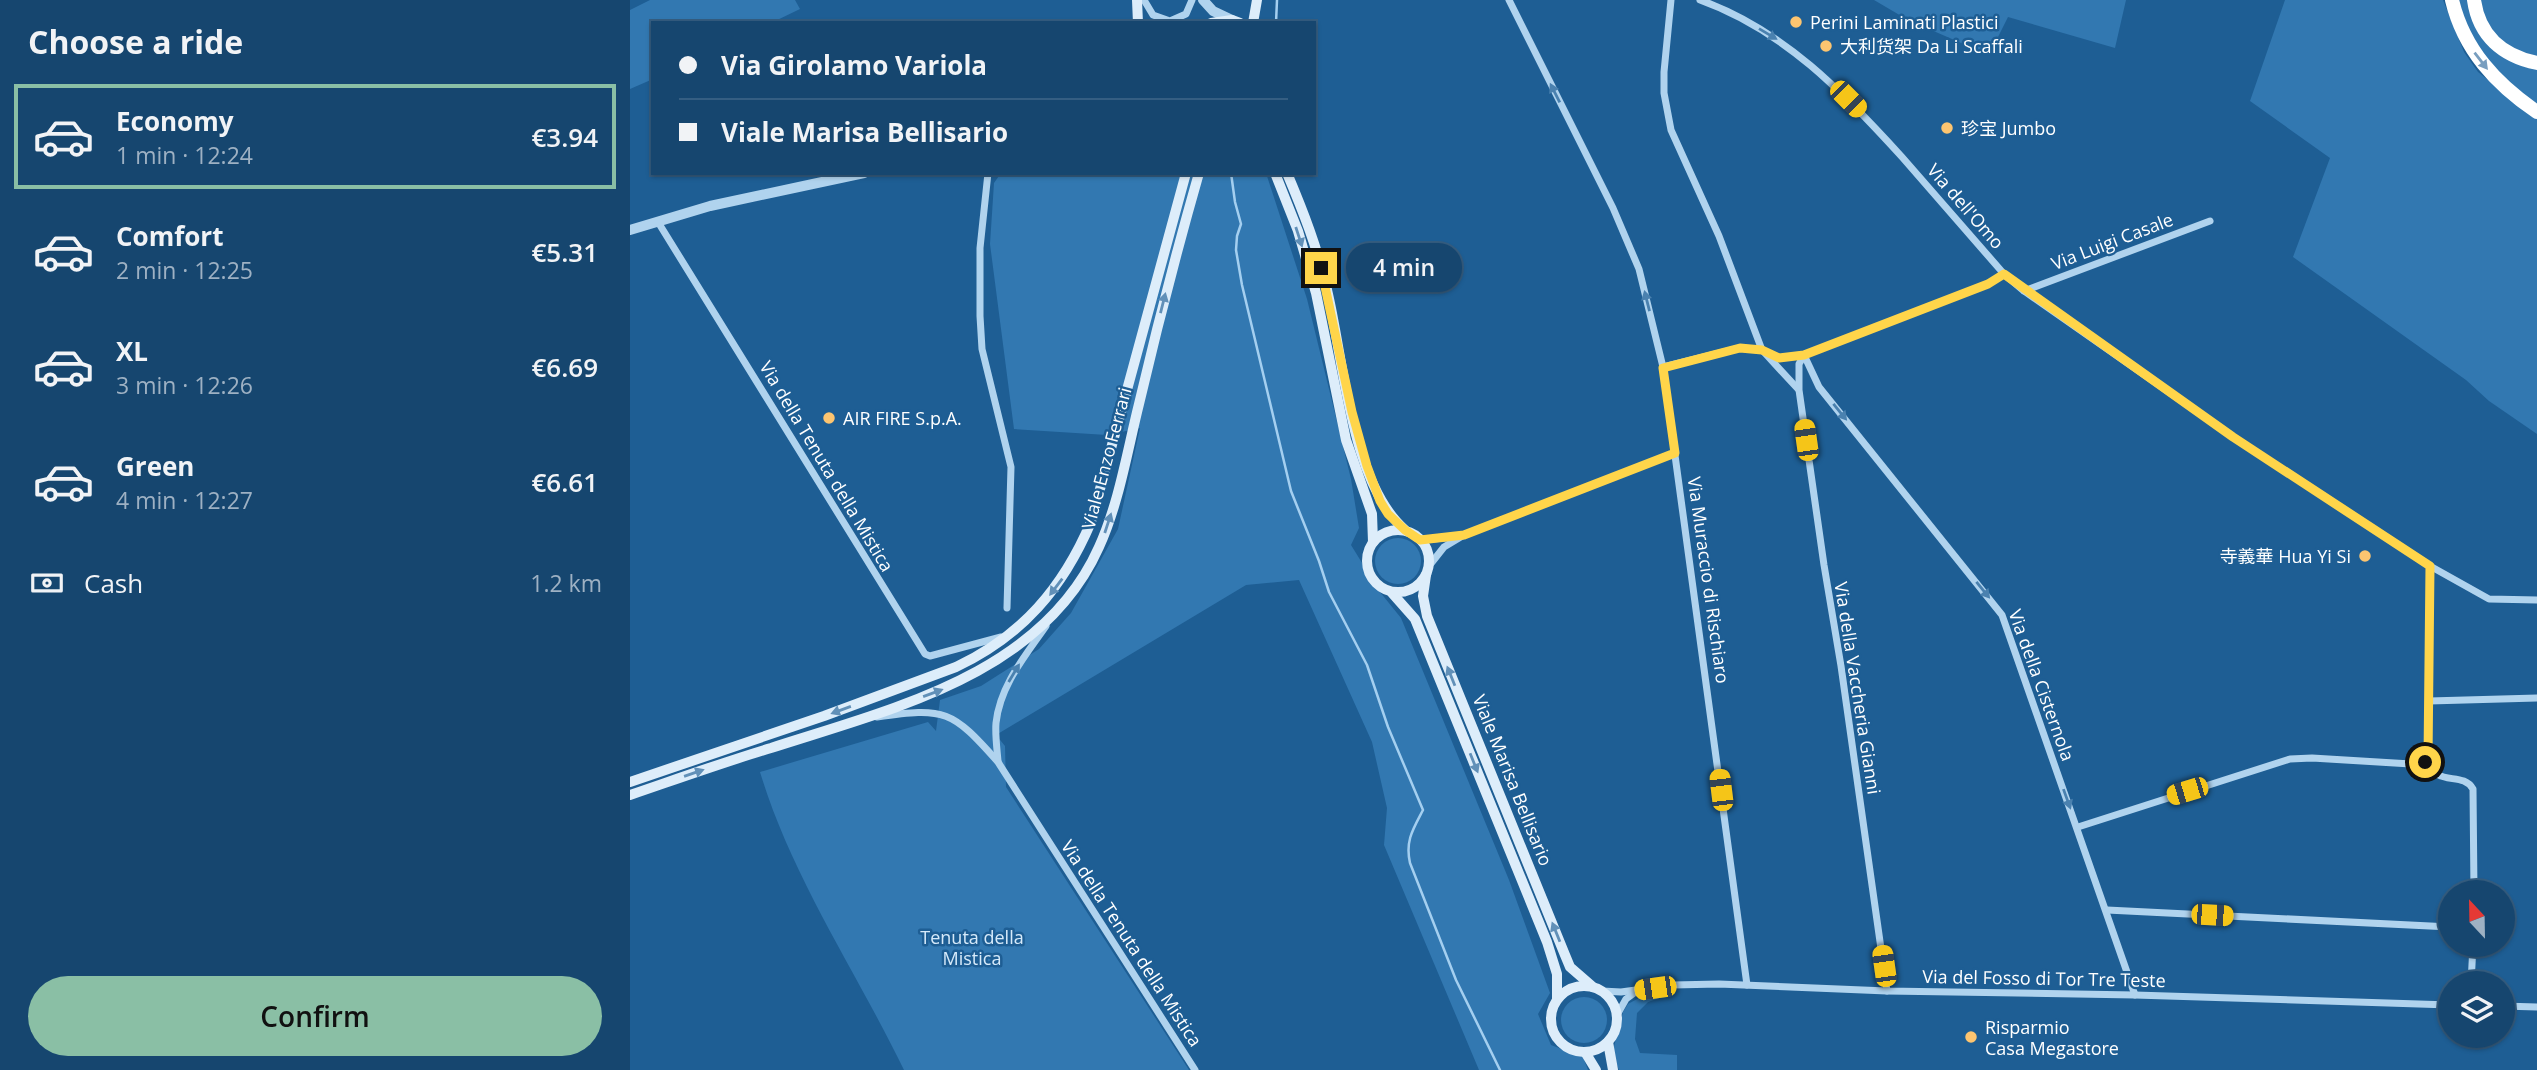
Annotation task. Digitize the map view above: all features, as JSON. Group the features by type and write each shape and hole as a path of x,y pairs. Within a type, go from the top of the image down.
{"highway":[{"path":"2452,0 2465,37 2483,65 2537,112"},
{"path":"2474,0 2481,25 2491,40 2513,56 2537,63"}],"main road":[{"path":"1137,0 1138,21"},
{"path":"1253,21 1257,0"},
{"name":"Viale Enzo Ferrari","path":"630,782 932,677 973,659 1006,636 1043,603 1080,548 1091,522 1184,175"},
{"name":"Viale Enzo Ferrari","path":"630,795 859,720 962,682 1001,657 1052,617 1082,579 1109,525 1163,305 1198,175"},
{"path":"1276,175 1298,231 1313,282 1346,440 1372,514 1373,542 1366,558 1368,572 1375,583 1392,593 1412,590 1420,584 1428,571 1427,552 1420,540 1388,514 1380,501 1362,453 1315,245 1288,175"},
{"path":"1373,542 1386,532 1405,530"},
{"name":"Viale Marisa Bellisario","path":"1428,571 1423,596 1427,616 1570,967 1597,989"},
{"name":"Viale Marisa Bellisario","path":"1392,593 1415,620 1541,929 1557,974 1557,999"},
{"path":"1573,988 1597,989 1609,997 1617,1015 1617,1025 1608,1042 1585,1052 1565,1046 1552,1030 1551,1019 1557,999 1573,988"},
{"path":"1608,1042 1613,1070"},
{"path":"1585,1052 1596,1070"}],"street":[{"path":"1144,0 1153,15 1170,21 1186,15 1192,0"},
{"path":"1203,0 1213,11 1236,21"},
{"name":"Via Muraccio di Rischiaro","path":"1509,0 1613,208 1639,269 1663,368 1747,985"},
{"path":"1671,0 1664,93 1671,130 1719,236 1762,350 1799,390 1816,383"},
{"name":"Via dell'Omo","path":"1704,1 1779,40 1808,61 1880,132 2004,274 2024,290 2233,437 2430,566 2491,600 2537,600"},
{"path":"630,230 710,206 855,175"},
{"path":"988,175 980,248 980,316 982,349 1011,467 1007,608"},
{"name":"Via Luigi Casale","path":"2024,290 2210,220"},
{"name":"Via della Tenuta della Mistica","path":"658,222 925,654 930,656 1006,636"},
{"path":"1663,368 1740,348 1762,350 1779,358 1804,355 1988,284 2004,274"},
{"name":"Via della Cisternola","path":"1804,355 1816,383 2002,615 2135,995"},
{"name":"Via della Vaccheria Gianni","path":"1804,355 1799,362 1799,390 1887,991"},
{"path":"1428,571 1444,547 1464,535 1675,453"},
{"path":"1420,540 1464,535"},
{"path":"2430,566 2428,759 2431,768 2438,775 2466,781 2473,789 2474,880"},
{"name":"Via della Tenuta della Mistica","path":"998,762 996,722 1001,699 1014,672 1052,617"},
{"path":"2429,701 2537,698"},
{"name":"Via della Tenuta della Mistica","path":"859,720 923,711 940,713 962,724 998,762 1195,1070"},
{"path":"2078,827 2290,759 2305,757 2411,764 2424,763 2428,759"},
{"path":"2106,910 2438,926"},
{"name":"Via del Fosso di Tor Tre Teste","path":"1597,989 1747,985 2438,1005"},
{"path":"1617,1015 1626,999 1637,990"},
{"path":"2515,1006 2537,1007"}],"green space":[{"path":"650,0 795,0 800,9 775,21 651,21 651,80 630,89 630,10"},
{"path":"1874,0 2126,0 2115,48 2008,17 1989,55 1908,20"},
{"path":"2285,0 2443,0 2464,52 2478,72 2537,119 2537,434 2293,257 2330,158 2250,101"},
{"path":"2457,0 2470,0 2493,46 2500,53 2510,60 2537,70 2537,106 2505,81 2475,44"},
{"path":"2480,0 2537,0 2537,56 2515,49 2499,38 2483,12"},
{"name":"Tenuta della Mistica","path":"1000,175 1267,175 1307,299 1351,479 1359,528 1351,545 1380,592 1401,618 1509,880 1550,993 1538,1014 1551,1045 1583,1057 1588,1070 1479,1070 1384,845 1387,808 1372,742 1299,580 1246,585 996,735 1005,746 1006,787 1189,1070 904,1070 807,887 773,811 760,772 928,722 936,731 940,700 981,686 1039,649 1071,613 1118,529 1140,428 1107,435 1014,429 990,244 994,183"},
{"path":"1398,538 1414,545 1421,561 1414,577 1398,584 1382,577 1375,561 1382,545"},
{"path":"1672,989 1671,994 1648,1002 1637,1013 1635,1039 1640,1053 1677,1055 1677,1070 1619,1070 1612,1054 1623,1012 1628,1004 1648,993"},
{"path":"1584,997 1601,1003 1607,1020 1601,1037 1584,1043 1567,1037 1561,1020 1567,1003"}],"waterway":[{"path":"1276,21 1277,0"},
{"path":"1231,175 1241,224 1236,250 1242,285 1291,491 1329,592 1367,665 1388,727 1423,810 1409,842 1410,863 1456,980 1500,1070"}],"place":[{"name":"Perini Laminati Plastici","path":"1796,22"},
{"name":"大利货架 Da Li Scaffali","path":"1826,46"},
{"name":"珍宝 Jumbo","path":"1947,128"},
{"name":"AIR FIRE S.p.A.","path":"829,418"},
{"name":"寺義華 Hua Yi Si","path":"2365,556"},
{"name":"Risparmio Casa Megastore","path":"1971,1037"}],"route":[{"path":"1321,268 1362,453 1380,501 1388,514 1398,525 1420,540 1439,540 1464,535 1675,453 1663,368 1740,348 1753,347 1782,359 1817,352 1988,284 2004,274 2233,437 2430,566 2428,759 2425,762"}]}
